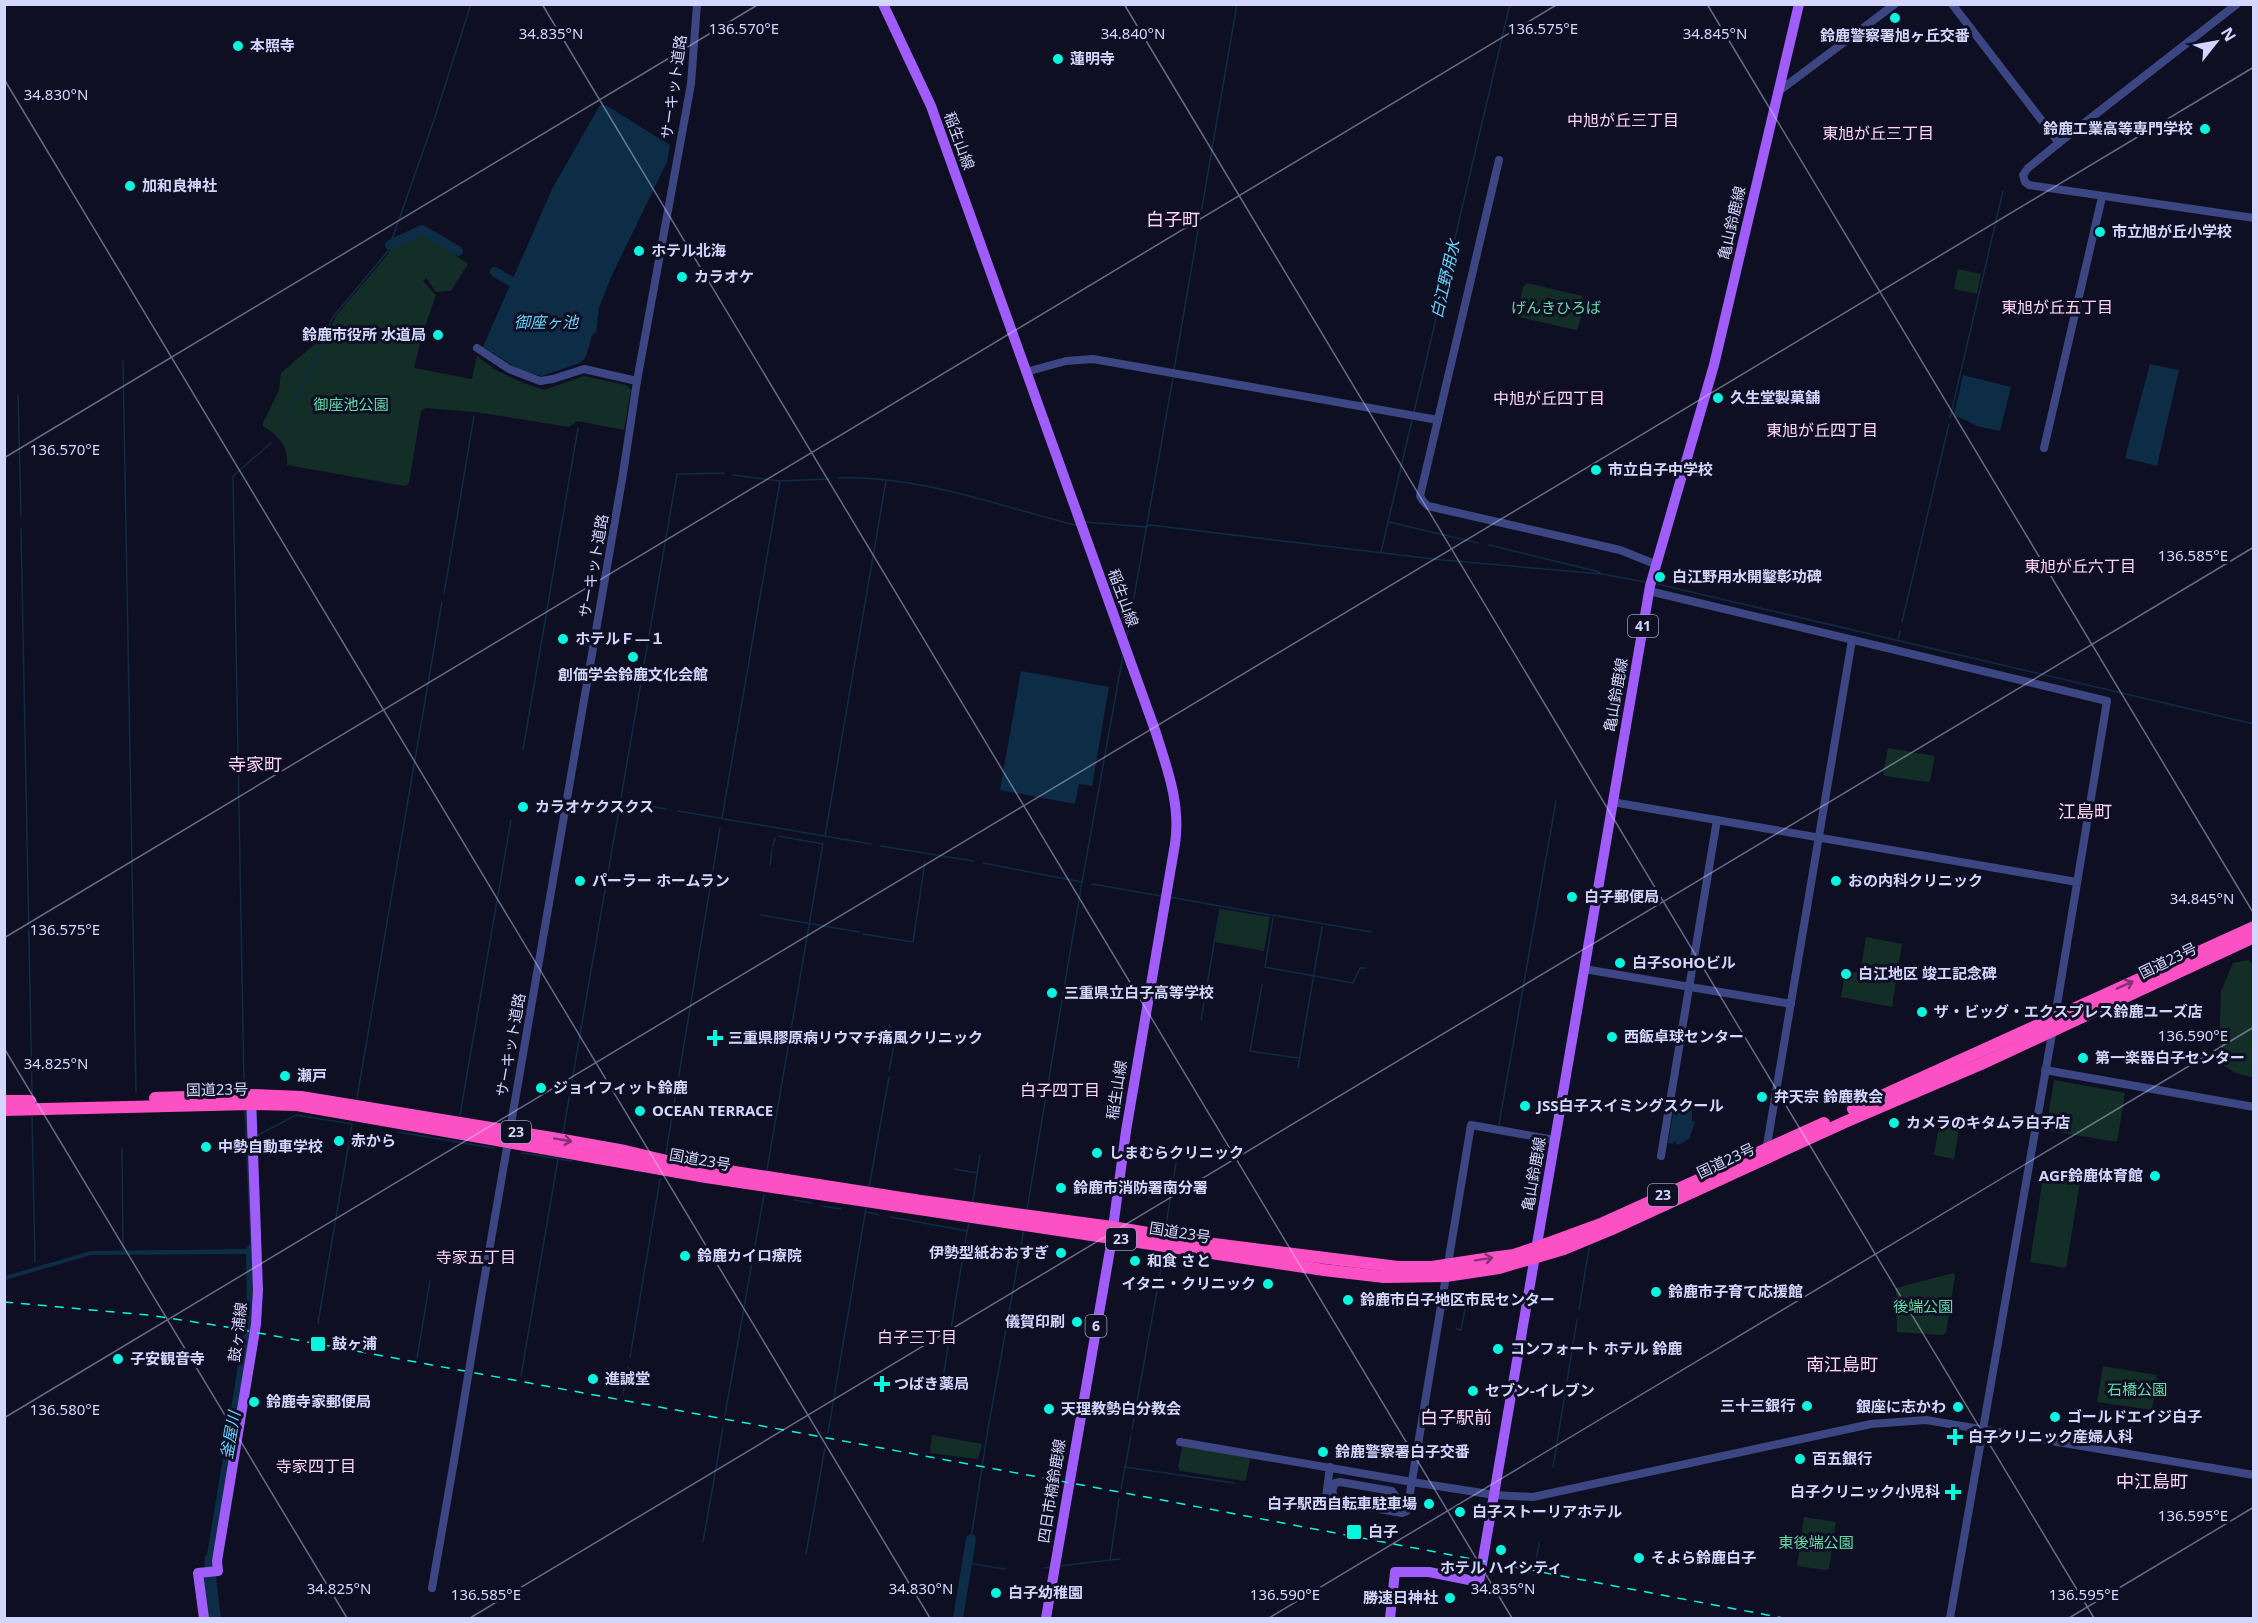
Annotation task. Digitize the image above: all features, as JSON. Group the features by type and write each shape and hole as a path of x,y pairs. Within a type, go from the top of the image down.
{"highway":[{"name":"国道23号","path":"4,1101 251,1100 297,1105 509,1136 706,1177 1111,1232 1363,1275 1409,1278 1447,1270 1499,1268 1536,1253 1604,1233 1765,1154 2054,1024 2253,927"},
{"name":"国道23号","path":"2054,1024 2144,990 2253,937"},
{"name":"国道23号","path":"4,1110 251,1100"}],"main road":[{"name":"稲生山線","path":"883,4 931,106 1175,794 1178,827 1134,1076 1111,1232"},
{"name":"亀山鈴鹿線","path":"1390,1618 1395,1572 1429,1572 1479,1582 1649,591 1714,364 1799,4"},
{"name":"鼓ヶ浦線","path":"204,1618 200,1573 217,1571 216,1561 254,1336 258,1299 251,1100"},
{"name":"四日市楠鈴鹿線","path":"1046,1618 1110,1250 1111,1232"}],"street":[{"name":"サーキット道路","path":"432,1588 627,453 637,381 691,84 697,4"},
{"path":"1779,91 1895,4"},
{"path":"1952,4 2059,143"},
{"path":"2237,4 2025,170 2023,176 2029,185 2253,218"},
{"path":"1499,160 1420,496 1425,504 1620,550 1655,564"},
{"path":"2044,448 2102,196"},
{"path":"477,348 509,369 540,381 584,369 637,381"},
{"path":"1026,372 1080,358 1438,420"},
{"path":"1649,591 2107,701 2054,1024 1950,1618"},
{"path":"1765,1154 1852,640"},
{"path":"1612,802 2077,882"},
{"path":"1661,1156 1717,820"},
{"path":"1584,969 1791,1004"},
{"path":"2045,1070 2253,1107"},
{"path":"1330,1467 1326,1497 1329,1500 1402,1513 1407,1511 1471,1125 1555,1140"},
{"path":"1180,1442 1412,1482 1495,1495 1526,1497 1546,1495 1880,1422 1926,1420 2253,1475"},
{"path":"1336,1501 1332,1491 1335,1483 1340,1482 1392,1491 1397,1498 1390,1511"}],"green space":[{"name":"御座池公園","path":"422,232 447,247 445,251 447,249 468,264 451,291 436,292 426,278 423,281 436,295 414,368 472,379 477,356 494,369 544,390 584,376 626,385 631,390 624,430 577,421 569,427 476,412 426,408 421,411 409,483 405,486 287,465 285,447 282,442 263,426 279,390 281,373 328,333 336,316 388,254 392,246"},
{"path":"1958,269 1981,274 1977,294 1954,289"},
{"name":"げんきひろば","path":"1527,283 1582,296 1585,303 1578,328 1576,330 1519,317 1517,313 1523,287"},
{"path":"1888,748 1935,756 1930,781 1885,776 1883,773"},
{"path":"1221,909 1270,917 1264,951 1215,942"},
{"path":"1866,937 1902,944 1892,1007 1841,997 1845,971 1860,973"},
{"path":"2248,960 2254,965 2253,1077 2238,1074 2229,1069 2219,1058 2221,991 2233,963"},
{"path":"2054,1080 2125,1093 2117,1142 2046,1130"},
{"path":"1960,1122 1954,1159 1934,1155 1938,1132"},
{"path":"2044,1171 2081,1176 2066,1268 2030,1262"},
{"name":"後端公園","path":"1953,1273 1955,1276 1946,1332 1943,1335 1897,1332 1896,1288"},
{"name":"石橋公園","path":"2103,1366 2156,1375 2152,1410 2097,1402"},
{"path":"932,1435 982,1444 978,1459 930,1453"},
{"path":"1184,1446 1248,1457 1250,1460 1246,1479 1244,1481 1181,1471 1178,1468"},
{"name":"東後端公園","path":"1804,1517 1836,1522 1829,1569 1797,1566"}],"water":[{"name":"御座ヶ池","path":"600,105 607,106 670,145 667,162 612,275 599,308 596,332 592,335 586,357 580,363 542,376 522,371 483,347 552,189"},
{"path":"2150,364 2179,370 2157,466 2125,458"},
{"path":"1963,375 2011,387 2000,431 1977,426 1954,415"},
{"path":"1021,671 1109,687 1092,786 1079,784 1075,804 1000,790"},
{"path":"1674,1108 1692,1110 1692,1121 1695,1122 1689,1139 1678,1145 1674,1141 1673,1144 1668,1143"},
{"name":"釜屋川","path":"254,1239 255,1297 214,1561 221,1618 208,1618 204,1583 205,1556 207,1555 247,1311 246,1254 91,1255 5,1280 5,1276 91,1251 246,1249"}],"waterway":[{"path":"278,437 283,431 333,317 388,251 435,117 471,4"},
{"path":"1174,370 1237,4"},
{"name":"白江野用水","path":"1414,412 1510,4"},
{"path":"1950,418 2003,191"},
{"path":"390,245 422,230 458,251"},
{"path":"495,272 512,282"},
{"path":"123,361 136,1092"},
{"path":"1127,636 1173,378"},
{"path":"18,395 21,515"},
{"path":"444,594 474,416"},
{"name":"白江野用水","path":"1381,552 1412,420"},
{"path":"1902,622 1949,424"},
{"path":"523,750 578,428"},
{"path":"244,1086 233,476 271,443"},
{"path":"563,1133 677,474 724,473"},
{"path":"733,475 780,481 829,479"},
{"path":"838,478 898,481 958,493 1075,525"},
{"path":"722,818 780,481"},
{"path":"825,836 886,481"},
{"path":"1085,522 1146,527 1150,525 1442,560 1602,574 1645,582"},
{"path":"1389,522 1478,543"},
{"path":"21,529 32,1094"},
{"path":"1489,545 1601,574"},
{"path":"1657,584 2254,724"},
{"path":"357,1098 442,602"},
{"path":"1898,639 1900,631"},
{"path":"1027,1209 1123,655"},
{"path":"621,801 666,809"},
{"path":"1499,1124 1556,801"},
{"path":"678,811 871,844"},
{"path":"460,1115 511,820"},
{"path":"666,1153 720,828"},
{"path":"767,1170 823,844 778,836"},
{"path":"773,846 775,838"},
{"path":"881,846 973,861"},
{"path":"770,865 772,850"},
{"path":"863,934 913,942 925,862"},
{"path":"983,863 1082,882"},
{"path":"1092,884 1161,896"},
{"path":"1170,897 1270,915"},
{"path":"1201,1020 1220,909"},
{"path":"761,915 859,932"},
{"path":"1273,915 1371,932"},
{"path":"1273,918 1265,967 1353,983 1360,968 1365,968"},
{"path":"1298,1067 1322,927"},
{"path":"1262,985 1250,1051 1298,1058"},
{"path":"889,1025 896,1035 889,1071"},
{"path":"869,1187 889,1077"},
{"path":"245,1110 251,1245"},
{"path":"258,1135 296,1115 352,1124 318,1323"},
{"path":"32,1116 35,1262"},
{"path":"398,1132 493,1148"},
{"path":"122,1149 123,1253"},
{"path":"522,1153 572,1161"},
{"path":"973,1201 980,1155"},
{"path":"521,1376 558,1159"},
{"path":"1166,1225 1176,1163"},
{"path":"955,1169 977,1173"},
{"path":"630,1357 660,1179"},
{"path":"725,1415 764,1195"},
{"path":"794,1200 812,1203"},
{"path":"821,1206 841,1209"},
{"path":"828,1433 866,1208"},
{"path":"866,1212 879,1215"},
{"path":"891,1217 967,1231 943,1378"},
{"path":"967,1231 969,1224"},
{"path":"971,1539 1024,1229"},
{"path":"1579,1310 1589,1248"},
{"path":"1132,1429 1161,1269 1161,1255"},
{"path":"417,1358 430,1281"},
{"path":"1457,1329 1461,1330 1468,1293"},
{"path":"1553,1467 1577,1320"},
{"path":"623,1394 628,1367"},
{"path":"703,1542 723,1428"},
{"path":"1121,1489 1131,1436"},
{"path":"806,1554 825,1448"},
{"path":"1125,1467 1234,1483"},
{"path":"1059,1566 1110,1560 1119,1499"},
{"path":"958,1618 971,1539"},
{"path":"1536,1562 1539,1543"},
{"path":"1110,1560 1120,1559"},
{"path":"967,1563 1005,1569"},
{"path":"1045,1568 1051,1567"}],"railway":[{"path":"4,1302 148,1315 221,1326 1125,1493 1783,1618"}],"place":[{"name":"鈴鹿警察署旭ヶ丘交番","path":"1895,18"},
{"name":"本照寺","path":"238,46"},
{"name":"蓮明寺","path":"1058,59"},
{"name":"鈴鹿工業高等専門学校","path":"2205,129"},
{"name":"加和良神社","path":"130,186"},
{"name":"市立旭が丘小学校","path":"2100,232"},
{"name":"ホテル北海","path":"639,251"},
{"name":"カラオケ","path":"682,277"},
{"name":"鈴鹿市役所 水道局","path":"438,335"},
{"name":"久生堂製菓舗","path":"1718,398"},
{"name":"市立白子中学校","path":"1596,470"},
{"name":"白江野用水開鑿彰功碑","path":"1660,577"},
{"name":"ホテルＦ―１","path":"563,639"},
{"name":"創価学会鈴鹿文化会館","path":"633,657"},
{"name":"カラオケクスクス","path":"523,807"},
{"name":"パーラー ホームラン","path":"580,881"},
{"name":"おの内科クリニック","path":"1836,881"},
{"name":"白子郵便局","path":"1572,897"},
{"name":"白子SOHOビル","path":"1620,963"},
{"name":"白江地区 竣工記念碑","path":"1846,974"},
{"name":"三重県立白子高等学校","path":"1052,993"},
{"name":"ザ・ビッグ・エクスプレス鈴鹿ユーズ店","path":"1922,1012"},
{"name":"西飯卓球センター","path":"1612,1037"},
{"name":"三重県膠原病リウマチ痛風クリニック","path":"715,1038"},
{"name":"第一楽器白子センター","path":"2083,1058"},
{"name":"瀬戸","path":"285,1076"},
{"name":"ジョイフィット鈴鹿","path":"541,1088"},
{"name":"弁天宗 鈴鹿教会","path":"1762,1097"},
{"name":"JSS白子スイミングスクール","path":"1525,1106"},
{"name":"OCEAN TERRACE","path":"640,1111"},
{"name":"カメラのキタムラ白子店","path":"1894,1123"},
{"name":"赤から","path":"339,1141"},
{"name":"中勢自動車学校","path":"206,1147"},
{"name":"しまむらクリニック","path":"1097,1153"},
{"name":"AGF鈴鹿体育館","path":"2155,1176"},
{"name":"鈴鹿市消防署南分署","path":"1061,1188"},
{"name":"伊勢型紙おおすぎ","path":"1061,1253"},
{"name":"鈴鹿カイロ療院","path":"685,1256"},
{"name":"和食 さと","path":"1135,1261"},
{"name":"イタニ・クリニック","path":"1268,1284"},
{"name":"鈴鹿市子育て応援館","path":"1656,1292"},
{"name":"鈴鹿市白子地区市民センター","path":"1348,1300"},
{"name":"儀賀印刷","path":"1077,1322"},
{"name":"鼓ヶ浦","path":"318,1344"},
{"name":"コンフォート ホテル 鈴鹿","path":"1498,1349"},
{"name":"子安観音寺","path":"118,1359"},
{"name":"進誠堂","path":"593,1379"},
{"name":"つばき薬局","path":"882,1384"},
{"name":"セブン-イレブン","path":"1473,1391"},
{"name":"鈴鹿寺家郵便局","path":"254,1402"},
{"name":"三十三銀行","path":"1807,1406"},
{"name":"銀座に志かわ","path":"1958,1407"},
{"name":"天理教勢白分教会","path":"1049,1409"},
{"name":"ゴールドエイジ白子","path":"2055,1417"},
{"name":"白子クリニック産婦人科","path":"1955,1437"},
{"name":"鈴鹿警察署白子交番","path":"1323,1452"},
{"name":"百五銀行","path":"1800,1459"},
{"name":"白子クリニック小児科","path":"1953,1492"},
{"name":"白子駅西自転車駐車場","path":"1429,1504"},
{"name":"白子ストーリアホテル","path":"1460,1512"},
{"name":"白子","path":"1354,1532"},
{"name":"ホテル ハイシティ","path":"1501,1550"},
{"name":"そよら鈴鹿白子","path":"1639,1558"},
{"name":"白子幼稚園","path":"996,1593"},
{"name":"勝速日神社","path":"1450,1598"}],"district":[{"name":"中旭が丘三丁目","path":"1623,120"},
{"name":"東旭が丘三丁目","path":"1878,133"},
{"name":"白子町","path":"1173,220"},
{"name":"東旭が丘五丁目","path":"2057,307"},
{"name":"中旭が丘四丁目","path":"1549,398"},
{"name":"東旭が丘四丁目","path":"1822,430"},
{"name":"東旭が丘六丁目","path":"2080,566"},
{"name":"寺家町","path":"255,765"},
{"name":"江島町","path":"2085,812"},
{"name":"白子四丁目","path":"1060,1090"},
{"name":"寺家五丁目","path":"476,1257"},
{"name":"白子三丁目","path":"917,1337"},
{"name":"南江島町","path":"1842,1365"},
{"name":"白子駅前","path":"1456,1418"},
{"name":"寺家四丁目","path":"316,1466"},
{"name":"中江島町","path":"2152,1482"}]}
